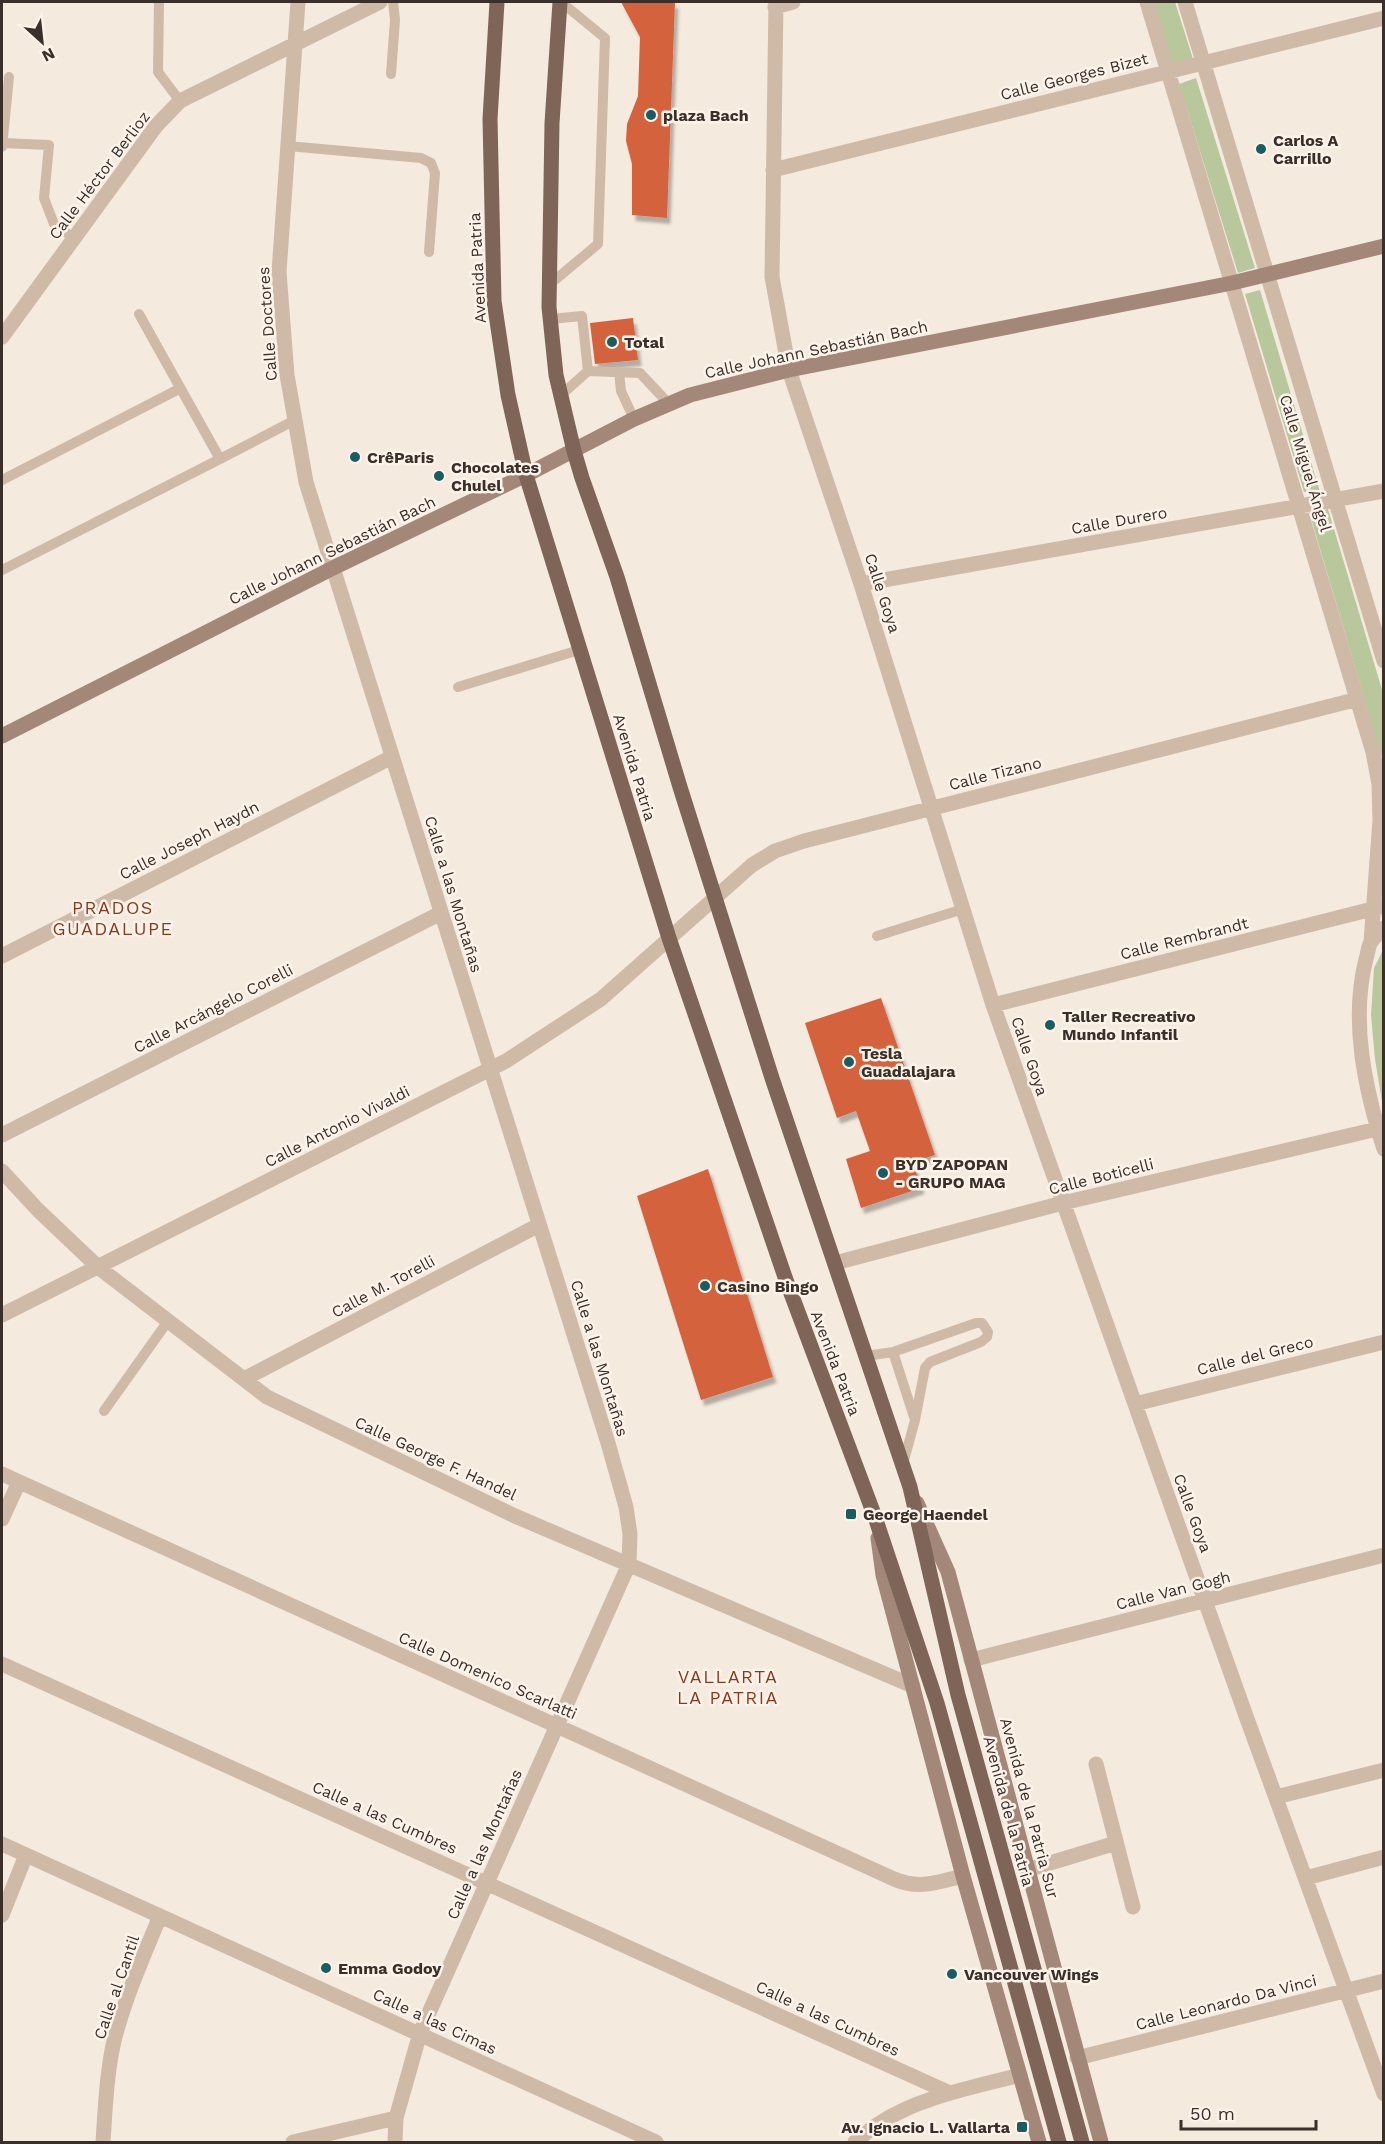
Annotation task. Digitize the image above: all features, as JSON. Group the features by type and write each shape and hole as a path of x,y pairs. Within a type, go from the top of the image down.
{"main road":[{"name":"Avenida Patria","path":"497,2 490,119 494,301 508,395 526,476 669,938 786,1280 875,1517"},
{"name":"Avenida Patria","path":"561,2 552,123 549,285 556,375 582,478 617,577 772,1078 910,1487"},
{"name":"Avenida de la Patria","path":"910,1487 958,1695 1082,2142"},
{"path":"875,1517 937,1703 1059,2142"}],"street":[{"name":"Calle Doctores","path":"298,2 279,272 287,375 306,482 333,567"},
{"name":"Calle Héctor Berlioz","path":"2,337 156,126 180,102 380,2"},
{"path":"776,4 793,2"},
{"name":"Calle Miguel Ángel","path":"1147,2 1373,752 1379,784 1378,908 1362,976 1360,1009 1364,1075 1383,1149"},
{"name":"Calle Miguel Ángel","path":"1185,2 1383,661"},
{"name":"Calle Goya","path":"776,4 772,277 789,370 861,584 993,1005 1383,2094"},
{"name":"Calle Georges Bizet","path":"773,170 1383,18"},
{"name":"Calle Johann Sebastián Bach","path":"2,736 333,567 526,476 634,419 690,395 789,370 1232,284 1383,246"},
{"name":"Calle Durero","path":"861,584 1383,491"},
{"name":"Calle a las Montañas","path":"333,567 608,1443 626,1507 630,1534 629,1564 420,2033 396,2118 395,2142"},
{"name":"Calle Tizano","path":"669,938 752,865 775,851 804,841 1358,699"},
{"name":"Calle Joseph Haydn","path":"2,956 392,757"},
{"name":"Calle Rembrandt","path":"993,1005 1378,908"},
{"name":"Calle Arcángelo Corelli","path":"2,1135 441,913"},
{"name":"Calle Miguel Ángel","path":"1371,942 1383,928"},
{"name":"Calle Antonio Vivaldi","path":"2,1315 490,1069 551,1033 601,999 669,938"},
{"name":"Calle Boticelli","path":"835,1263 1063,1203 1377,1128"},
{"name":"Calle George F. Handel","path":"2,1170 38,1210 98,1267 267,1397 515,1516 913,1686"},
{"name":"Calle M. Torelli","path":"244,1379 539,1225"},
{"name":"Calle del Greco","path":"1135,1404 1383,1342"},
{"name":"Calle Domenico Scarlatti","path":"2,1474 907,1884 920,1886 963,1876"},
{"path":"2,1519 19,1482"},
{"name":"Avenida de la Patria Sur","path":"910,1487 948,1572 1101,2142"},
{"path":"875,1517 883,1575 963,1876 1039,2142"},
{"name":"Calle Van Gogh","path":"971,1660 1383,1555"},
{"name":"Calle a las Cumbres","path":"2,1664 950,2093"},
{"path":"1096,1764 1133,1907"},
{"path":"1276,1797 1383,1770"},
{"path":"1027,1870 1116,1843"},
{"name":"Calle a las Cimas","path":"2,1844 656,2142"},
{"path":"2,1915 26,1855"},
{"path":"1306,1878 1383,1857"},
{"name":"Calle al Cantil","path":"103,2142 114,2039 135,1976 160,1916"},
{"name":"Calle Leonardo Da Vinci","path":"1077,2058 1383,1981"},
{"path":"855,2142 880,2123 900,2112 950,2093 1020,2075"},
{"path":"293,2142 396,2118"}],"lane":[{"path":"159,2 158,72 180,102"},
{"path":"391,74 395,20 393,2"},
{"path":"549,285 598,244 605,38 561,2"},
{"path":"9,77 2,145 49,145 44,198 54,224 74,238"},
{"path":"288,146 421,158 431,163 435,173 429,252"},
{"path":"139,314 220,459"},
{"path":"550,319 582,316 588,371"},
{"path":"561,395 588,371 640,373 669,404"},
{"path":"619,372 621,391 634,419"},
{"path":"2,480 179,388"},
{"path":"2,570 295,420"},
{"path":"459,687 579,650"},
{"path":"877,936 963,909"},
{"path":"104,1411 168,1321"},
{"path":"866,1356 893,1352 976,1323 982,1323 988,1332 987,1337 981,1342 930,1362 925,1368 903,1465"},
{"path":"893,1352 915,1420"}],"green space":[{"path":"1153,2 1175,2 1193,59 1173,65"},
{"path":"1196,78 1255,268 1238,273 1179,84"},
{"path":"1260,290 1320,492 1304,492 1245,294"},
{"path":"1328,509 1383,693 1383,761 1309,512"},
{"path":"1383,950 1383,1108 1371,1015 1374,968"}],"building":[{"name":"plaza Bach","path":"621,2 675,2 667,218 632,215 632,164 626,141 627,124 638,96 640,37"},
{"name":"Total","path":"633,318 638,360 595,364 590,323"},
{"path":"881,998 935,1155 913,1162 921,1188 861,1208 846,1159 870,1151 856,1111 837,1118 805,1023"},
{"name":"Casino Bingo","path":"708,1169 773,1377 701,1400 637,1196"}],"place":[{"name":"plaza Bach","path":"651,115"},
{"name":"Carlos A Carrillo","path":"1261,149"},
{"name":"Total","path":"612,342"},
{"name":"CrêParis","path":"355,457"},
{"name":"Chocolates Chulel","path":"439,476"},
{"name":"Taller Recreativo Mundo Infantil","path":"1050,1025"},
{"name":"Tesla Guadalajara","path":"849,1062"},
{"name":"BYD ZAPOPAN - GRUPO MAG","path":"883,1173"},
{"name":"Casino Bingo","path":"705,1286"},
{"name":"George Haendel","path":"851,1514"},
{"name":"Emma Godoy","path":"326,1968"},
{"name":"Vancouver Wings","path":"952,1974"},
{"name":"Av. Ignacio L. Vallarta","path":"1022,2127"}],"district":[{"name":"PRADOS GUADALUPE","path":"113,918"},
{"name":"VALLARTA LA PATRIA","path":"728,1687"}]}
